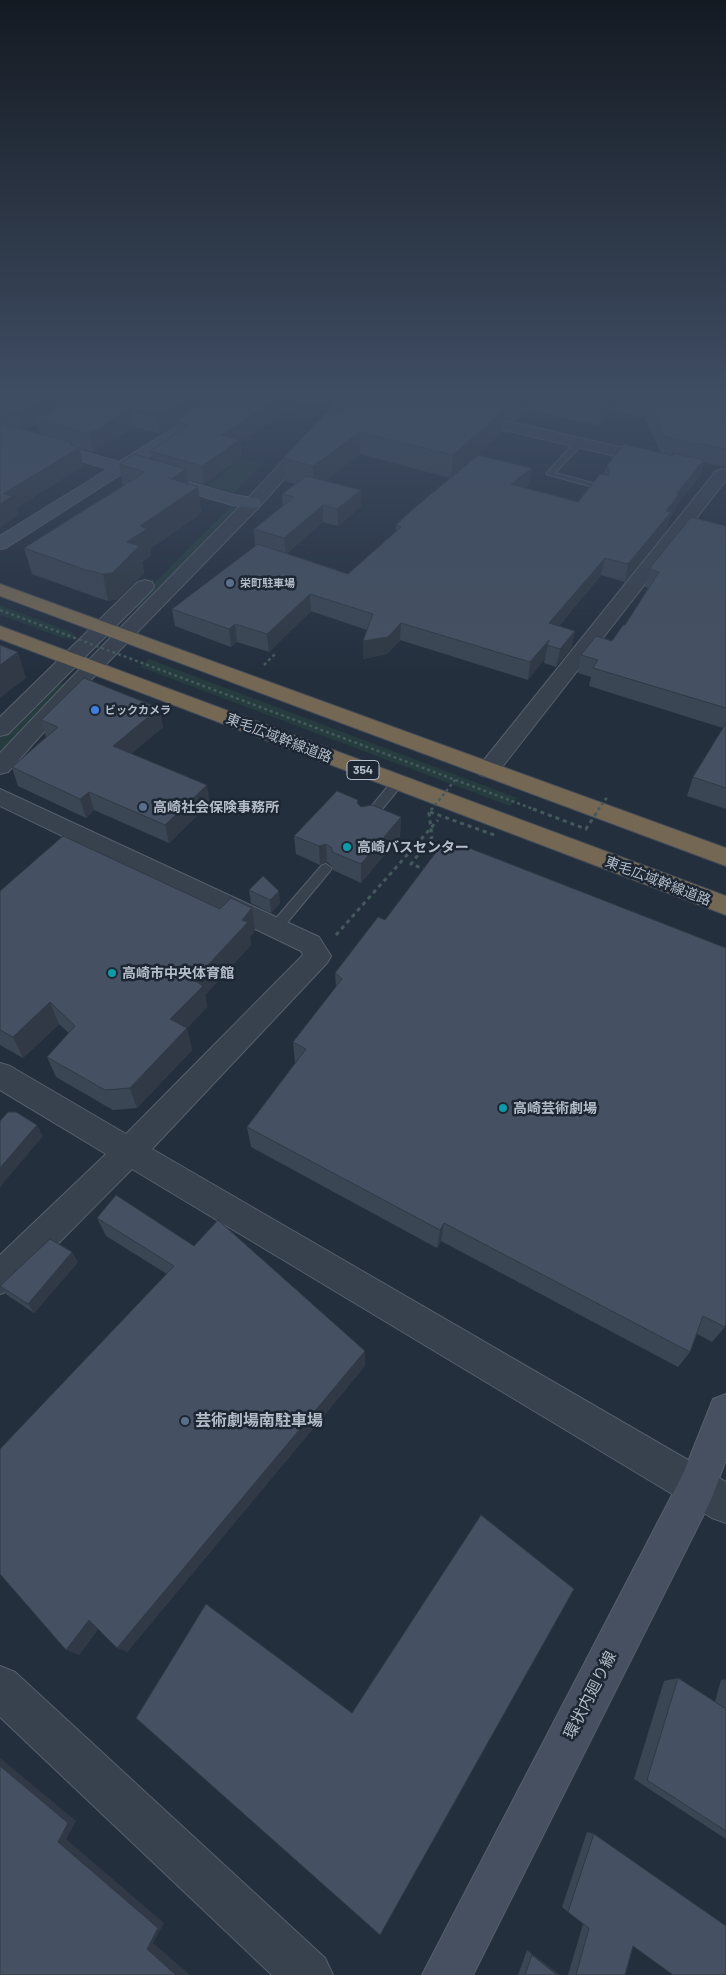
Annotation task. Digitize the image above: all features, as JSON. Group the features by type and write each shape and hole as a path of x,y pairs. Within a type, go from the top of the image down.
{"highway":[{"path":"0,590 726,857"},
{"name":"東毛広域幹線道路","path":"0,632 726,906"}],"street":[{"path":"0,544 94,485"},
{"path":"181,485 232,500 253,503"},
{"path":"204,528 246,485"},
{"path":"0,767 123,635 269,485"},
{"path":"488,770 692,526 717,485"},
{"path":"0,728 156,576"},
{"path":"0,797 276,927 310,944 318,956 128,1152 0,1278"},
{"path":"0,1074 128,1152 147,1160 711,1495"},
{"name":"環状内廻り線","path":"447,1975 711,1495 726,1412"},
{"path":"0,1687 308,1975"}],"lane":[{"path":"591,485 601,488"},
{"path":"365,821 397,783"},
{"path":"276,927 326,868"}],"path":[{"path":"0,610 586,829 608,796"},
{"path":"436,873 411,864 432,837 430,812 455,780"},
{"path":"318,956 454,804"},
{"path":"430,812 497,836"}],"green space":[{"path":"208,485 242,485 234,493"},
{"path":"231,506 240,508 141,610 131,607"},
{"path":"0,605 71,632 75,636 71,639 63,638 0,615"},
{"path":"149,659 517,798 510,806 140,667"},
{"path":"51,683 65,684 0,761 0,736"}],"building":[{"path":"0,485 18,485 3,494 13,496 0,504"},
{"path":"124,485 192,485 198,487 140,526 147,529 127,542 139,546 112,573 103,574 86,570 24,548"},
{"path":"294,485 342,485 361,490 337,509 323,505 284,538 254,529 294,497 282,494"},
{"path":"442,485 515,485 578,502 591,485 683,485 666,511 671,512 628,564 605,558 549,623 575,631 560,649 547,645 549,640 530,662 401,623 388,637 363,641 373,614 310,594 267,634 235,624 229,629 172,609 258,544 348,574 401,527 396,525"},
{"path":"691,517 726,526 726,708 593,668 598,660 581,655 596,636 612,641 623,625 625,625 659,572 649,569"},
{"path":"0,645 18,652 0,665"},
{"path":"84,678 159,708 113,746 207,785 165,825 89,792 80,799 12,767 58,727 41,720"},
{"path":"726,723 726,788 693,777"},
{"path":"337,791 358,800 357,803 361,807 372,805 401,817 361,864 332,852 332,848 326,844 319,846 294,836"},
{"name":"高崎市中央体育館","path":"63,836 220,909 231,898 252,908 242,920 248,922 194,980 203,986 170,1019 187,1028 130,1088 105,1090 47,1057 75,1026 50,1002 13,1037 0,1030 0,891"},
{"name":"高崎芸術劇場","path":"446,839 726,948 726,1323 725,1327 703,1316 690,1352 444,1223 440,1230 247,1127 306,1049 293,1042 342,979 335,973 378,917 385,920"},
{"path":"263,876 279,891 270,900 249,890"},
{"path":"8,1112 16,1112 37,1125 0,1168 0,1121"},
{"name":"芸術劇場南駐車場","path":"116,1195 194,1246 218,1220 365,1351 117,1648 89,1620 66,1650 0,1574 0,1449 174,1266 97,1218"},
{"path":"50,1239 72,1252 28,1304 0,1286"},
{"path":"481,1515 574,1589 380,1935 136,1718 206,1604 352,1713"},
{"path":"678,1678 726,1709 726,1831 647,1780"},
{"path":"0,1766 68,1823 58,1842 158,1928 147,1949 176,1975 0,1975"},
{"path":"594,1834 726,1926 726,1975 673,1975 633,1946 625,1975 576,1975 589,1928 568,1912"},
{"path":"532,1955 557,1975 525,1975"}],"place":[{"name":"栄町駐車場","path":"230,583"},
{"name":"ビックカメラ","path":"95,710"},
{"name":"高崎社会保険事務所","path":"143,807"},
{"name":"高崎バスセンター","path":"347,847"},
{"name":"高崎市中央体育館","path":"112,973"},
{"name":"高崎芸術劇場","path":"503,1108"},
{"name":"芸術劇場南駐車場","path":"185,1421"}]}
